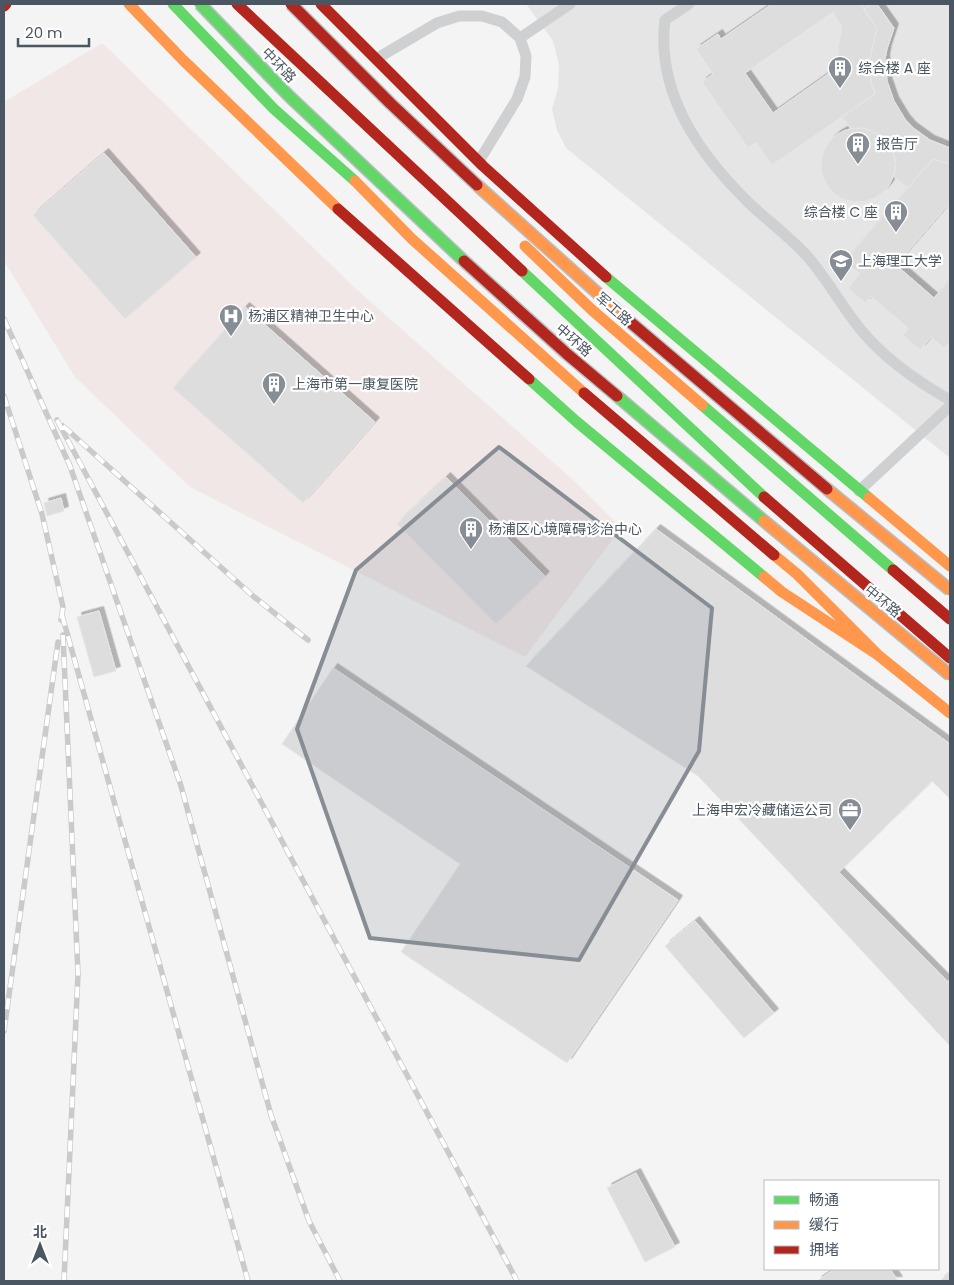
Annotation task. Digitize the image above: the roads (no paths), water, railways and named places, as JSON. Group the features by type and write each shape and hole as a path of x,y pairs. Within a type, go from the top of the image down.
{"main road":[{"path":"129,4 183,60 381,249 577,422 782,592 878,655 950,713"},
{"path":"173,4 274,109 346,172 419,246 554,368 797,574 878,655"},
{"name":"中环路","path":"200,4 288,96 425,226 567,354 854,597 950,675"},
{"path":"238,4 759,493 950,658"},
{"name":"军工路","path":"321,4 478,161 621,290 950,566"},
{"path":"287,7 446,169 495,216"},
{"path":"287,7 334,49 470,180 607,303 858,515 950,590"},
{"path":"446,169 502,183"},
{"path":"346,172 393,180"},
{"path":"412,183 432,186"},
{"name":"军工路","path":"516,236 592,310 950,619"},
{"path":"939,649 950,639"}],"lane":[{"path":"520,38 570,4"},
{"path":"689,4 665,20 663,52 674,96 695,138 736,190 783,231 811,260 858,326 873,342 913,378 950,400"},
{"path":"376,58 437,23 459,16 482,16 502,22 520,38 526,56 525,77 517,100 478,161"},
{"path":"860,491 950,406"}],"railway":[{"path":"4,319 70,466 181,786 271,1115 309,1221 340,1281"},
{"path":"4,396 42,514 63,607 61,620"},
{"path":"57,420 517,1281"},
{"path":"63,426 253,596 308,640"},
{"path":"62,615 248,1281"},
{"path":"63,635 78,974 64,1281"},
{"path":"4,1031 58,642"}],"place":[{"name":"综合楼 A 座","path":"840,89"},
{"name":"报告厅","path":"858,165"},
{"name":"综合楼 C 座","path":"896,233"},
{"name":"上海理工大学","path":"841,282"},
{"name":"杨浦区精神卫生中心","path":"231,337"},
{"name":"上海市第一康复医院","path":"274,405"},
{"name":"杨浦区心境障碍诊治中心","path":"471,550"},
{"name":"上海申宏冷藏储运公司","path":"850,831"}]}
